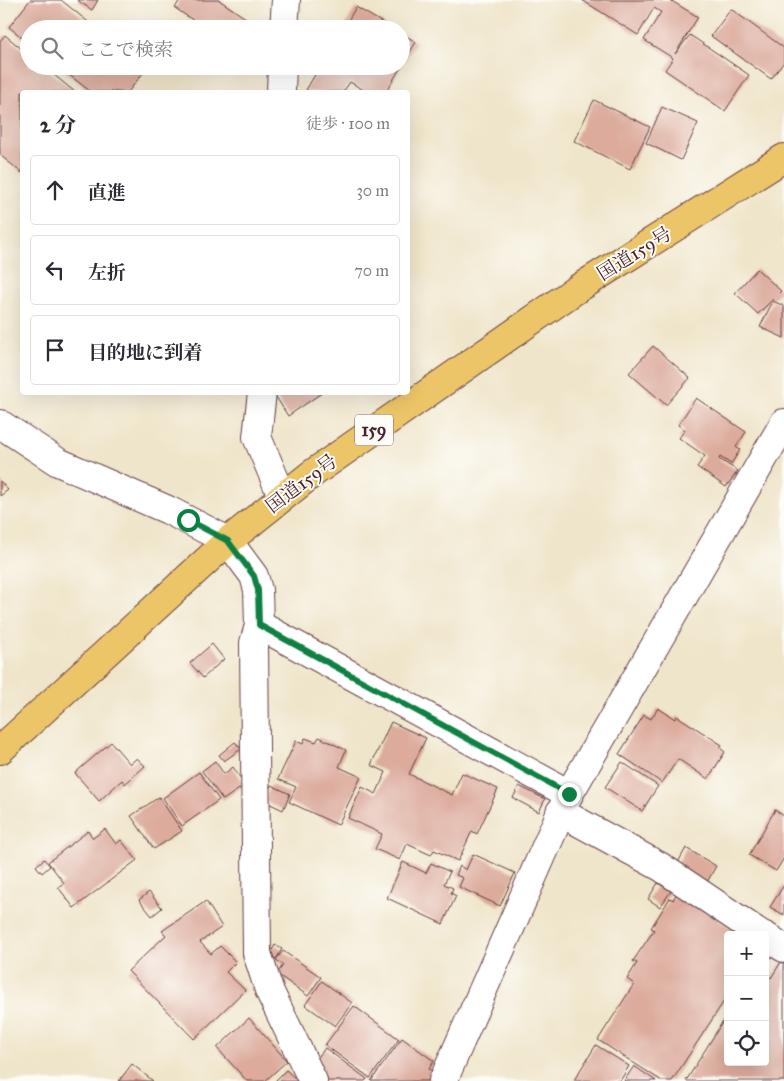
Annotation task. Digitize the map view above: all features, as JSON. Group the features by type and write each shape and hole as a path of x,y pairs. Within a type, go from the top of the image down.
{"highway":[{"name":"国道159号","path":"0,750 228,541 282,496 574,291 784,158"}],"street":[{"path":"285,20 286,0"},
{"path":"281,90 282,75"},
{"path":"262,395 257,437 282,496"},
{"path":"444,1081 565,803 784,423"},
{"path":"0,424 58,462 168,510 228,541 254,576 258,590 259,625 254,643 257,953 269,990 313,1081"},
{"path":"259,625 565,803 756,931"},
{"path":"769,939 784,948"}],"building":[{"path":"30,0 61,0 86,20 20,20 20,36 9,27"},
{"path":"77,0 98,0 92,10"},
{"path":"180,0 219,0 247,19 193,20 175,8"},
{"path":"582,0 670,0 698,17 675,54 690,35 749,75 725,111 665,70 673,58 644,40 661,12 654,8 638,35"},
{"path":"356,7 378,20 348,20"},
{"path":"731,9 784,48 784,62 771,79 711,36"},
{"path":"5,35 20,48 20,75 54,75 73,90 20,90 20,171 0,155 0,41"},
{"path":"410,38 416,42 410,52"},
{"path":"69,75 141,75 130,90 88,90"},
{"path":"315,75 396,75 387,90 364,90 350,82 344,90 306,90"},
{"path":"594,100 650,127 630,169 574,141"},
{"path":"662,107 698,123 681,160 646,143"},
{"path":"757,269 781,291 758,314 735,293"},
{"path":"773,301 784,306 784,338 760,327"},
{"path":"653,346 690,378 666,405 629,373"},
{"path":"275,395 319,395 288,416"},
{"path":"696,398 746,432 736,447 740,450 731,464 720,457 719,459 738,471 726,487 697,467 705,456 679,438 685,430 678,425"},
{"path":"0,481 8,490 0,496"},
{"path":"212,644 224,659 203,678 190,663"},
{"path":"658,708 675,719 677,716 722,745 720,748 725,752 708,779 678,759 662,783 619,754 644,715 651,719"},
{"path":"391,722 426,738 409,774 452,795 462,773 498,789 477,834 472,831 458,861 434,850 431,855 407,844 400,860 375,849 382,834 348,818 362,787 376,794 386,772 371,765"},
{"path":"319,737 346,750 339,767 361,777 338,825 289,802 296,787 278,779 296,741 303,744 305,738 316,742"},
{"path":"111,742 130,764 137,758 145,766 125,784 122,780 99,801 75,773"},
{"path":"235,742 241,749 224,761 219,755"},
{"path":"215,761 224,774 233,767 245,785 223,800 202,771"},
{"path":"622,762 658,786 642,811 605,787"},
{"path":"199,772 219,800 182,826 163,798"},
{"path":"271,785 290,794 283,810 264,801"},
{"path":"519,786 545,799 539,812 513,798"},
{"path":"159,797 182,831 154,849 131,816"},
{"path":"775,810 784,816 784,858 776,871 749,855"},
{"path":"105,829 116,844 121,840 137,860 74,908 58,887 64,883 48,862 88,831 93,838"},
{"path":"686,848 716,866 706,884 676,866"},
{"path":"473,854 515,873 500,906 459,887 463,878 456,875 460,866 466,870"},
{"path":"44,859 50,866 42,873 36,866"},
{"path":"403,862 426,873 431,863 450,872 444,884 453,888 451,893 456,896 443,924 387,898"},
{"path":"658,883 671,891 660,907 648,899"},
{"path":"784,885 784,915 770,907"},
{"path":"149,892 162,908 152,916 139,900"},
{"path":"677,893 736,931 724,931 724,1001 672,1081 662,1081 598,1040 634,984 627,979 637,963 633,961 654,930 651,928 670,898 673,900"},
{"path":"206,901 222,927 200,942 211,954 220,946 236,962 226,972 245,990 194,1039 128,971 166,935 162,931"},
{"path":"275,945 282,949 276,959 269,955"},
{"path":"283,951 321,977 308,996 277,974 283,965 276,960"},
{"path":"781,962 784,964 784,1081 686,1081 724,1019 724,1066 769,1066 769,977 771,978"},
{"path":"322,981 352,1003 335,1026 305,1005"},
{"path":"354,1006 399,1039 370,1078 325,1045"},
{"path":"249,1018 287,1061 265,1081 247,1081 217,1048"},
{"path":"402,1038 434,1061 429,1069 434,1072 428,1081 371,1081"},
{"path":"596,1045 629,1066 620,1081 574,1080"},
{"path":"325,1048 367,1079 365,1081 327,1081 314,1063"},
{"path":"132,1064 153,1081 119,1081"},
{"path":"634,1066 656,1081 624,1081"},
{"path":"286,1070 298,1081 275,1081"}],"route":[{"path":"188,520 228,541 254,576 258,590 259,625 569,794"}]}
